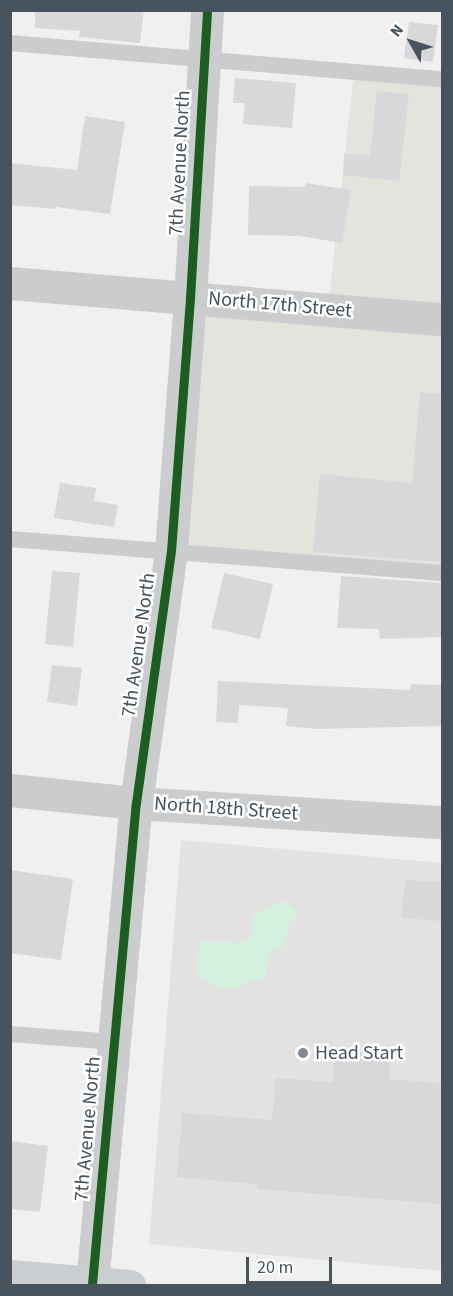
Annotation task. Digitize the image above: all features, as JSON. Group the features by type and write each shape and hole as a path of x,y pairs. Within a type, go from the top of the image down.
{"street":[{"name":"7th Avenue North","path":"92,1284 136,803 171,551 190,297 207,10"},
{"name":"North 17th Street","path":"10,282 442,319"},
{"name":"North 18th Street","path":"10,790 136,803 442,822"},
{"path":"10,1276 130,1286"}],"lane":[{"path":"10,44 442,79"},
{"path":"10,538 442,573"},
{"path":"10,1034 114,1042"}],"shaded area":[{"path":"354,71 442,79 442,573 171,551 190,298 328,309"},
{"name":"Head Start","path":"181,840 442,863 442,1271 149,1244"}],"green space":[{"path":"282,901 293,906 298,915 289,924 283,947 270,951 265,978 237,987 219,989 196,974 197,953 201,941 241,943 251,938 252,918 258,912"}],"building":[{"path":"35,10 144,10 140,43 79,37 80,31 35,28"},
{"path":"409,22 438,25 433,62 404,58"},
{"path":"235,78 296,83 292,128 243,124 245,103 233,103"},
{"path":"377,91 409,94 399,181 343,175 344,154 370,155"},
{"path":"85,116 125,122 110,214 56,207 56,209 10,205 10,163 77,170"},
{"path":"306,183 351,190 342,243 299,236 248,235 249,186 305,187"},
{"path":"420,392 442,394 442,562 313,552 320,474 412,483"},
{"path":"60,483 96,488 94,501 118,505 114,527 54,518"},
{"path":"52,571 80,573 73,647 45,644"},
{"path":"224,573 273,584 260,639 211,628"},
{"path":"341,576 442,583 442,637 380,639 379,629 337,628"},
{"path":"52,665 82,668 77,706 47,702"},
{"path":"218,681 410,690 411,684 442,685 442,726 317,729 286,726 288,708 239,705 238,723 216,722"},
{"path":"10,870 73,879 61,960 10,953"},
{"path":"405,880 442,882 442,921 401,918"},
{"path":"335,1051 391,1055 389,1079 442,1083 442,1204 257,1189 257,1184 177,1177 182,1113 272,1120 276,1078 332,1082"},
{"path":"10,1141 48,1146 40,1212 10,1209"}],"cycle path":[{"path":"92,1284 136,803 171,551 190,298 207,10"}],"place":[{"name":"Head Start","path":"303,1053"}]}
